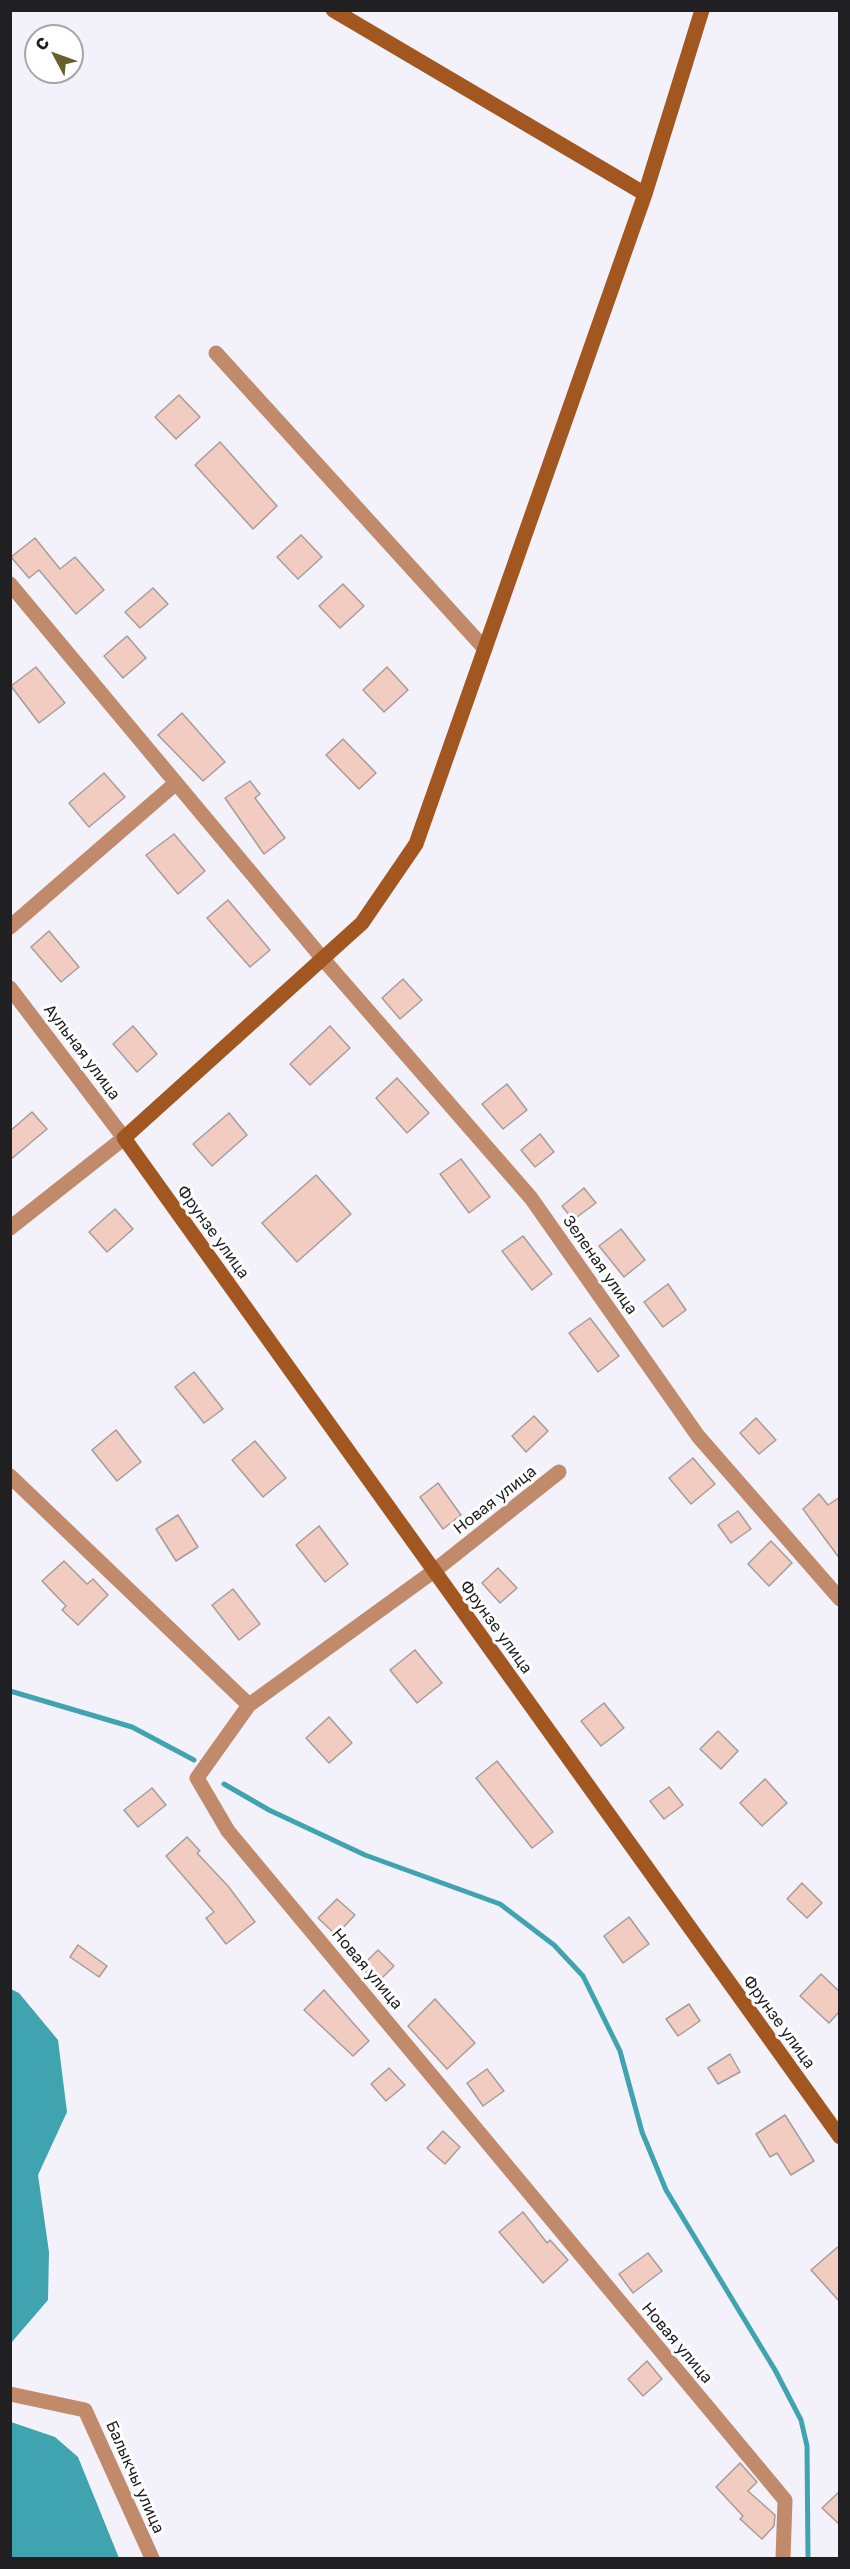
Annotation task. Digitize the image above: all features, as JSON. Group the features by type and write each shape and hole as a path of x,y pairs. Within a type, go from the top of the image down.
{"street":[{"path":"333,10 645,194"},
{"path":"10,1228 124,1138 363,923 416,844 645,194 702,10"},
{"path":"216,353 485,649"},
{"name":"Зеленая улица","path":"10,584 323,959 531,1198 698,1436 840,1599"},
{"path":"10,927 176,783"},
{"name":"Аульная улица","path":"10,988 124,1138"},
{"name":"Фрунзе улица","path":"124,1138 840,2137"},
{"name":"Новая улица","path":"559,1472 434,1571 249,1705 197,1778 228,1831 785,2500 783,2559"},
{"path":"10,1476 249,1705"},
{"name":"Балыкчы улица","path":"10,2394 85,2410 152,2559"}],"water":[{"path":"11,1989 19,1993 58,2040 67,2112 38,2175 49,2252 48,2300 11,2343"},
{"path":"11,2422 55,2437 78,2457 119,2558 11,2558"}],"building":[{"path":"179,395 200,417 176,439 155,417"},
{"path":"220,442 277,506 253,529 195,465"},
{"path":"301,535 322,557 298,579 277,557"},
{"path":"35,538 60,569 75,557 104,590 76,614 39,570 29,578 11,557"},
{"path":"343,584 364,606 340,628 319,606"},
{"path":"153,588 168,604 140,628 125,612"},
{"path":"127,636 146,658 123,678 104,656"},
{"path":"36,667 65,703 39,723 11,686"},
{"path":"387,667 408,690 384,712 363,690"},
{"path":"182,713 225,762 203,781 158,735"},
{"path":"343,739 376,773 359,789 326,755"},
{"path":"104,773 125,797 89,827 69,803"},
{"path":"250,781 260,794 255,798 285,838 264,854 225,798"},
{"path":"174,834 205,871 178,894 146,855"},
{"path":"228,900 270,950 250,967 207,918"},
{"path":"49,931 79,967 61,982 31,947"},
{"path":"403,979 422,1000 400,1019 382,998"},
{"path":"133,1026 157,1054 137,1072 113,1044"},
{"path":"330,1026 350,1048 310,1085 290,1064"},
{"path":"397,1078 429,1113 407,1133 376,1098"},
{"path":"507,1084 527,1110 503,1129 482,1104"},
{"path":"32,1112 47,1129 10,1160 10,1131"},
{"path":"229,1113 247,1135 212,1166 193,1144"},
{"path":"540,1134 554,1152 535,1167 521,1150"},
{"path":"461,1159 490,1197 469,1213 440,1174"},
{"path":"316,1175 351,1214 297,1262 262,1223"},
{"path":"584,1188 596,1203 573,1220 562,1206"},
{"path":"115,1209 133,1229 107,1252 89,1232"},
{"path":"621,1229 645,1260 624,1277 599,1246"},
{"path":"523,1236 552,1274 532,1290 502,1251"},
{"path":"668,1284 686,1310 663,1327 644,1302"},
{"path":"590,1318 619,1356 598,1372 569,1333"},
{"path":"194,1372 223,1409 204,1423 175,1387"},
{"path":"534,1416 548,1431 526,1452 512,1436"},
{"path":"756,1418 776,1440 759,1454 740,1433"},
{"path":"116,1430 141,1462 117,1481 92,1450"},
{"path":"255,1441 286,1478 263,1497 232,1460"},
{"path":"693,1458 715,1484 691,1504 669,1478"},
{"path":"438,1483 461,1515 443,1529 420,1497"},
{"path":"819,1494 828,1505 840,1497 840,1559 803,1509"},
{"path":"738,1511 751,1529 731,1543 718,1525"},
{"path":"178,1515 198,1547 176,1561 156,1529"},
{"path":"319,1526 348,1564 325,1582 296,1545"},
{"path":"771,1541 792,1563 769,1586 748,1564"},
{"path":"64,1561 87,1584 93,1579 108,1595 78,1625 62,1610 66,1606 42,1581"},
{"path":"498,1568 517,1588 500,1603 482,1583"},
{"path":"233,1589 260,1624 239,1640 212,1605"},
{"path":"415,1650 442,1683 417,1703 390,1670"},
{"path":"604,1703 624,1728 601,1746 581,1721"},
{"path":"329,1717 352,1743 329,1763 306,1738"},
{"path":"718,1731 738,1751 721,1769 700,1749"},
{"path":"497,1761 553,1832 532,1848 476,1778"},
{"path":"765,1779 787,1803 762,1826 740,1803"},
{"path":"669,1787 683,1805 664,1819 650,1801"},
{"path":"152,1788 166,1805 138,1827 124,1810"},
{"path":"187,1837 200,1851 197,1853 228,1886 255,1922 226,1944 206,1918 214,1912 166,1856"},
{"path":"802,1883 822,1903 807,1918 787,1899"},
{"path":"337,1899 355,1915 336,1935 318,1918"},
{"path":"629,1917 649,1944 623,1963 604,1936"},
{"path":"78,1945 107,1966 99,1977 70,1957"},
{"path":"378,1950 394,1966 377,1983 361,1967"},
{"path":"821,1974 840,1992 840,2011 829,2023 800,1996"},
{"path":"324,1990 369,2041 353,2056 304,2010"},
{"path":"435,1999 475,2043 447,2069 408,2026"},
{"path":"689,2004 700,2021 678,2036 666,2019"},
{"path":"730,2054 740,2072 718,2084 708,2068"},
{"path":"389,2068 405,2085 386,2101 371,2084"},
{"path":"487,2069 504,2091 483,2106 467,2083"},
{"path":"785,2115 814,2161 791,2175 777,2153 770,2157 756,2134"},
{"path":"443,2131 460,2147 445,2164 427,2148"},
{"path":"523,2212 547,2243 550,2240 568,2260 543,2283 499,2232"},
{"path":"840,2245 840,2302 811,2270"},
{"path":"648,2253 662,2271 633,2293 619,2274"},
{"path":"647,2361 662,2379 643,2396 628,2379"},
{"path":"740,2463 757,2482 748,2491 775,2515 774,2526 762,2539 740,2519 743,2516 716,2487"},
{"path":"840,2491 840,2525 822,2508"}],"waterway":[{"path":"10,1691 132,1727 194,1760"},
{"path":"224,1784 269,1810 365,1855 500,1904 554,1945 583,1976 620,2051 642,2132 666,2190 775,2370 801,2420 807,2446 808,2558"}]}
